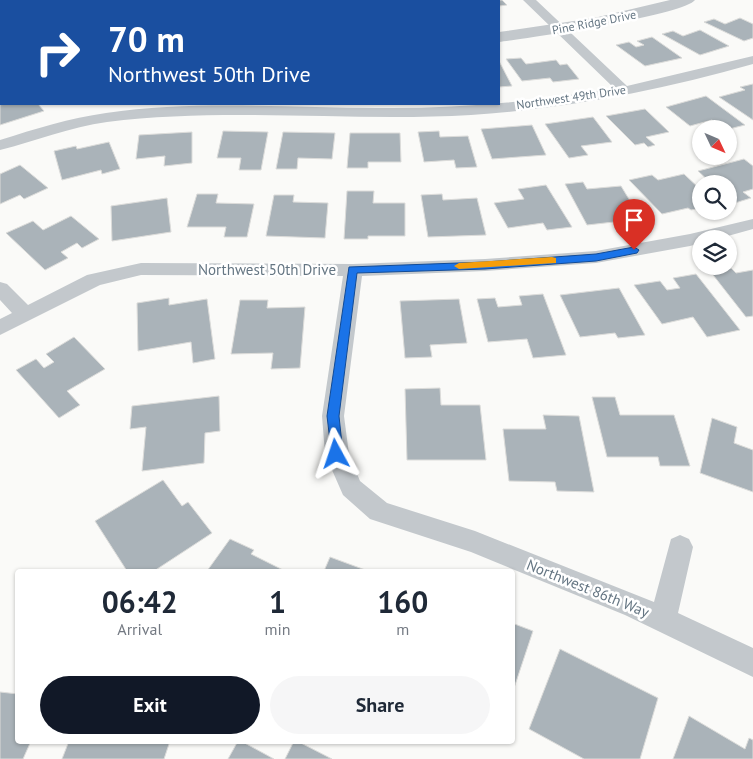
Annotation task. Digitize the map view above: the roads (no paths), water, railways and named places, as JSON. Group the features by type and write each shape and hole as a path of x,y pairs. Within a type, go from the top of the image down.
{"street":[{"path":"529,0 624,90"},
{"name":"Pine Ridge Drive","path":"500,37 555,25 648,0"},
{"name":"Pine Ridge Drive","path":"500,26 555,25 634,15 687,0"},
{"name":"Northwest 49th Drive","path":"0,145 34,132 97,118 155,112 230,110 433,112 527,105 698,76 753,60"},
{"name":"Northwest 50th Drive","path":"0,328 94,280 141,269 353,270 485,265 596,258 690,240 753,224"},
{"name":"Northwest 86th Way","path":"353,270 333,416 336,454 351,488 379,512 475,542 634,606 753,664"},
{"path":"0,288 25,314"},
{"path":"663,620 680,547"}]}
